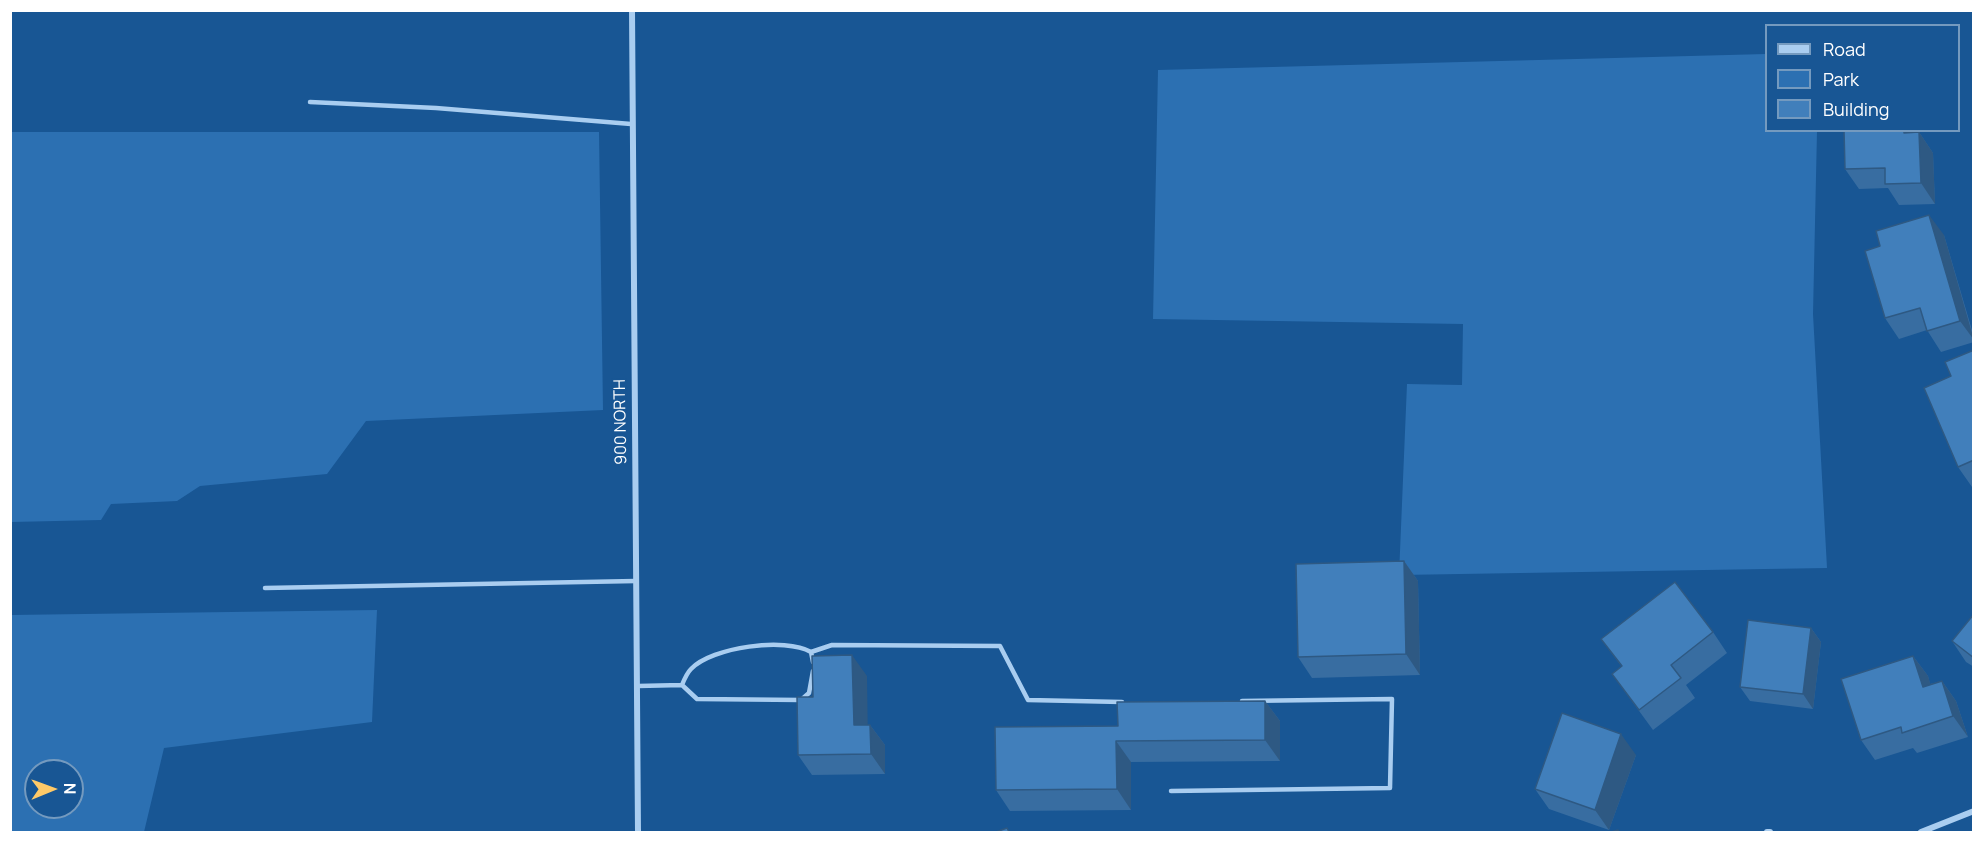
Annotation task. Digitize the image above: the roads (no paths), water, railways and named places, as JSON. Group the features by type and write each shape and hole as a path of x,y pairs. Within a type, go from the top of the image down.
{"street":[{"name":"900 NORTH","path":"632,10 638,832"},
{"path":"1921,832 1974,811"}],"lane":[{"path":"310,102 436,108 632,124"},
{"path":"265,588 636,580"},
{"path":"811,652 832,645 1000,645 1028,700 1132,703"},
{"path":"638,686 682,685 697,699 801,700 809,693 814,669 811,652 802,646 748,646 703,661 690,669 682,685"},
{"path":"1171,791 1390,788 1392,699 1239,701"}]}
